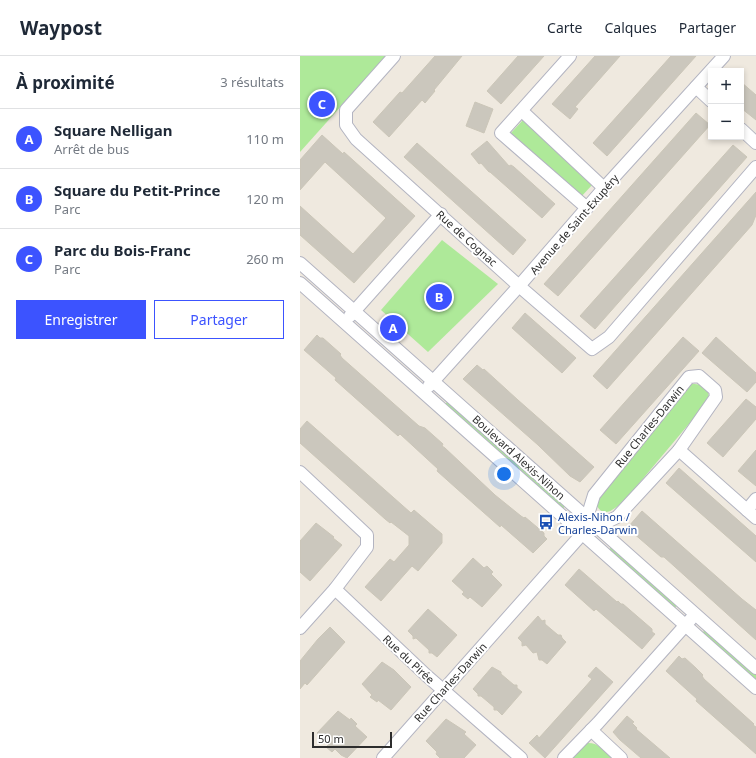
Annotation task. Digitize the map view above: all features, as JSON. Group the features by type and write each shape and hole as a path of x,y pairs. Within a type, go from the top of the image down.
{"street":[{"name":"Rue de Cognac","path":"394,56 346,110 346,125 356,139 441,214 519,286 592,349 609,337 756,167"},
{"path":"570,56 501,133 587,208"},
{"name":"Avenue de Saint-Exupéry","path":"424,392 604,188 724,56"},
{"path":"696,88 708,98"},
{"path":"522,110 604,188"},
{"path":"744,132 756,143"},
{"path":"344,322 441,214"},
{"name":"Boulevard Alexis-Nihon","path":"300,263 756,668"},
{"name":"Boulevard Alexis-Nihon","path":"300,283 756,688"},
{"name":"Rue Charles-Darwin","path":"383,758 582,534 617,517 679,450 716,397 715,390 699,376 689,377 594,495 582,534"},
{"path":"679,450 752,514 756,499"},
{"path":"300,472 367,534 367,547 335,589 300,628"},
{"name":"Rue du Pirée","path":"335,589 443,690 521,758"},
{"path":"564,758 695,614"},
{"path":"591,730 621,758"}],"green space":[{"path":"300,56 386,56 300,152"},
{"path":"523,120 593,184 580,198 510,134"},
{"path":"442,240 498,284 428,352 381,310"},
{"path":"692,384 703,386 708,392 709,400 625,500 614,509 603,512 596,504 603,486 689,385"},
{"path":"449,400 567,504 561,511 443,406"},
{"path":"613,545 679,603 673,610 607,552"},
{"path":"706,628 756,672 756,684 701,635"},
{"path":"588,743 595,744 612,758 571,758 582,746"}],"building":[{"path":"435,56 462,56 425,103 422,100 389,137 373,122 400,92 402,93"},
{"path":"518,56 544,56 501,104 487,91"},
{"path":"595,56 620,56 575,107 578,109 570,119 552,104"},
{"path":"671,56 696,56 607,156 593,143"},
{"path":"744,85 756,95 756,120 744,110"},
{"path":"475,102 493,109 484,133 466,126"},
{"path":"696,113 708,123 708,127 558,296 544,284"},
{"path":"322,135 343,154 344,152 415,216 354,283 300,235 300,206 353,254 386,218 325,162 300,190 300,160"},
{"path":"487,141 509,166 511,165 514,167 555,204 542,218 489,172 481,163 479,164 471,154"},
{"path":"417,143 526,240 513,255 404,157"},
{"path":"733,145 747,157 595,329 580,316"},
{"path":"756,192 756,215 752,225 607,389 593,376"},
{"path":"525,313 576,358 562,373 512,328"},
{"path":"317,335 320,338 323,338 341,354 340,355 342,358 419,426 425,428 443,444 442,446 495,495 544,533 544,536 547,539 533,553 501,525 500,527 456,488 400,434 398,436 335,380 336,378 304,350"},
{"path":"683,337 699,351 616,444 600,430"},
{"path":"716,337 756,373 756,382 747,392 702,353"},
{"path":"477,365 483,370 484,369 594,467 580,482 570,476 538,445 463,379"},
{"path":"746,399 756,407 756,419 723,457 707,443"},
{"path":"307,421 411,513 414,510 442,534 442,543 418,571 412,566 381,601 365,587 390,559 394,562 409,545 409,536 385,519 300,443 300,429"},
{"path":"756,450 756,486 738,471"},
{"path":"679,468 756,536 756,562 666,483"},
{"path":"642,511 756,610 756,640 664,557 661,557 632,532 632,529 629,526"},
{"path":"316,523 342,545 310,581 300,572 300,541"},
{"path":"473,558 484,568 487,566 493,572 491,574 502,585 482,607 470,597 468,599 462,594 464,592 452,581"},
{"path":"579,569 617,602 618,601 623,604 652,629 652,632 655,634 642,649 596,609 594,611 565,585"},
{"path":"428,609 457,635 437,657 432,653 429,653 429,650 416,638 413,639 413,636 408,631"},
{"path":"538,616 542,621 545,620 545,624 558,635 561,635 566,642 547,664 542,660 539,660 537,652 533,653 526,645 522,646 522,642 518,638"},
{"path":"330,627 345,642 307,685 305,683 300,689 300,661"},
{"path":"679,656 682,659 685,658 703,675 702,676 704,679 754,724 753,725 756,727 756,754 696,701 697,699 666,671"},
{"path":"382,662 394,670 411,687 391,710 378,700 377,702 370,697 372,695 362,684"},
{"path":"492,667 501,672 501,674 514,685 517,685 517,688 522,692 502,715 497,710 494,710 494,707 481,696 478,696 473,689"},
{"path":"596,667 613,682 545,758 529,743 537,735 539,738 585,687 592,679 588,676"},
{"path":"338,711 350,720 351,718 357,724 355,726 367,737 347,758 335,749 332,752 326,747 329,744 317,733"},
{"path":"627,716 634,722 632,723 637,728 636,729 670,758 641,758 620,740 613,732"},
{"path":"446,719 466,732 464,734 476,745 464,758 440,758 436,754 437,752 426,741"}],"place":[{"name":"Parc du Bois-Franc","path":"322,104"},
{"name":"Square du Petit-Prince","path":"439,297"},
{"name":"Square Nelligan","path":"393,328"},
{"name":"Alexis-Nihon / Charles-Darwin","path":"546,522"}]}
